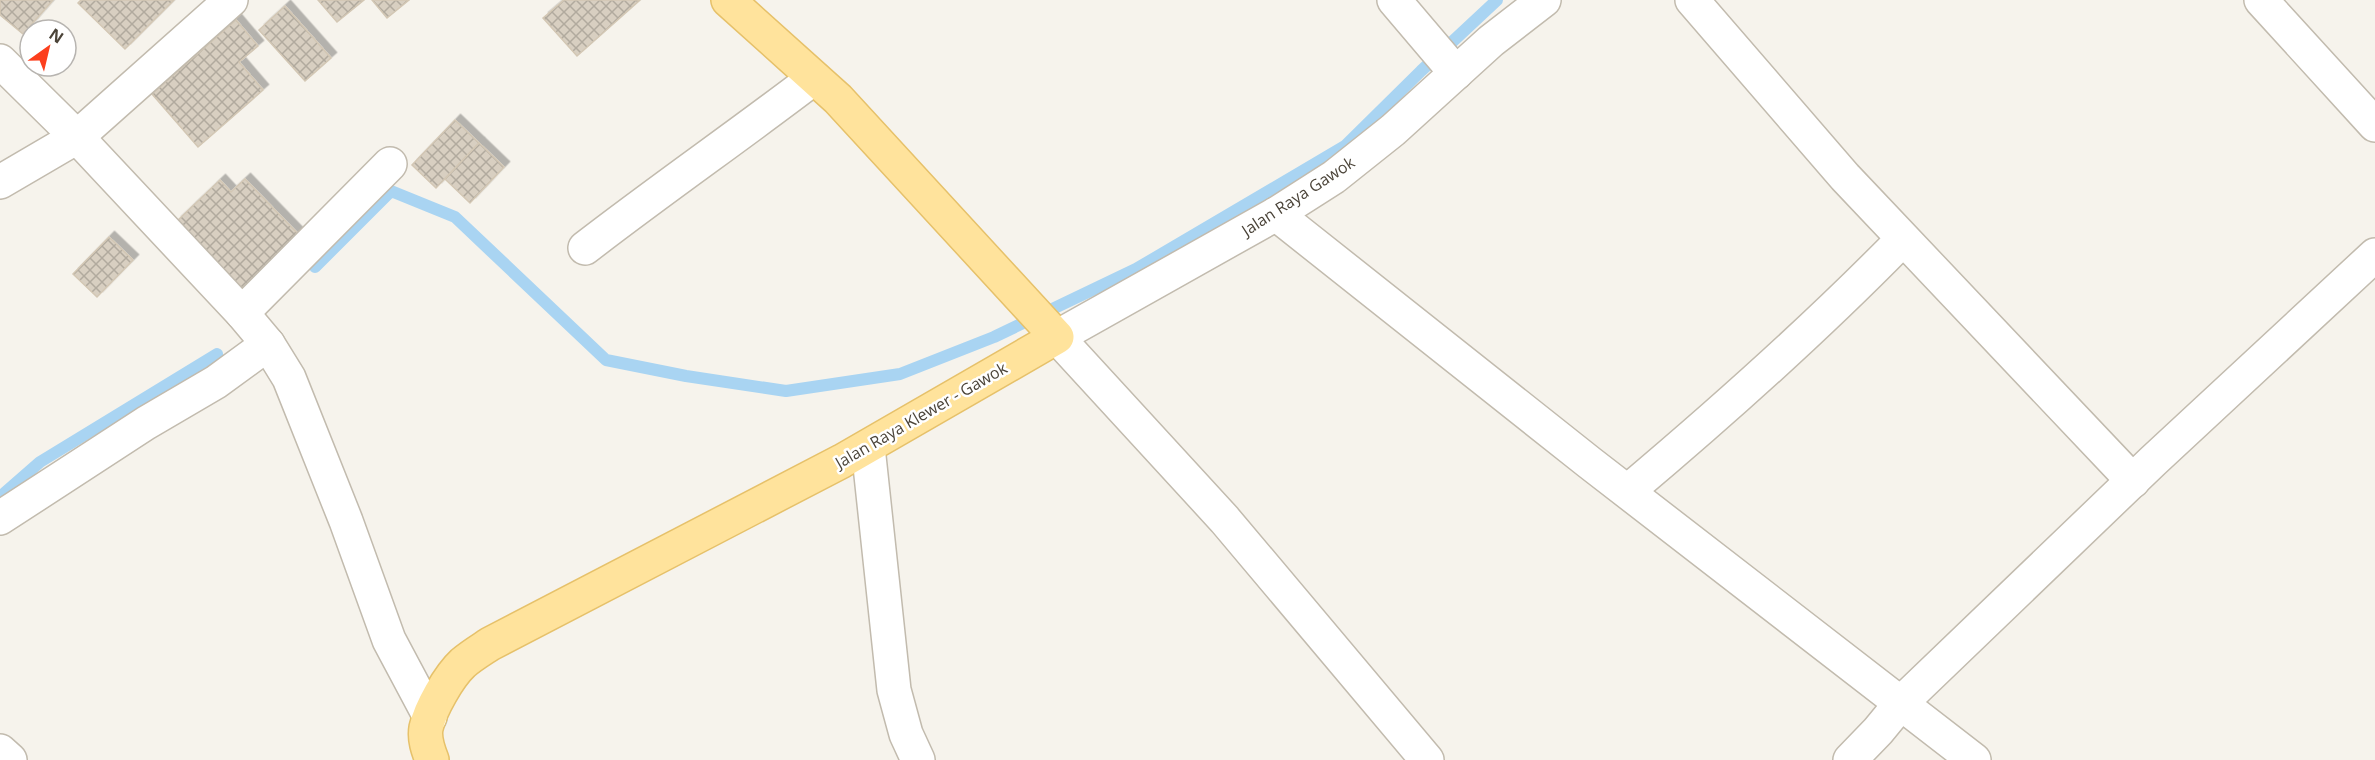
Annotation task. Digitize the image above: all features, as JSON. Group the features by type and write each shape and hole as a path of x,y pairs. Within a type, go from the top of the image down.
{"main road":[{"path":"728,0 838,99 1057,337"},
{"name":"Jalan Raya Klewer - Gawok","path":"432,760 426,742 426,729 444,688 462,664 490,644 868,447 1057,337"}],"street":[{"path":"0,182 77,137 231,0"},
{"path":"1394,0 1450,67"},
{"name":"Jalan Raya Gawok","path":"1057,337 1276,214 1334,177 1393,130 1450,67 1491,41 1544,0"},
{"path":"1692,0 1845,177 2133,481"},
{"path":"2260,0 2375,125"},
{"path":"0,60 77,137 242,313 268,344 289,378 346,521 389,640 430,717"},
{"path":"585,248 814,78"},
{"path":"242,313 390,164"},
{"path":"1276,214 1974,760"},
{"path":"1628,491 1710,422 1847,296 1903,239"},
{"path":"1850,760 1901,703 2133,481 2375,255"},
{"path":"1057,337 1225,520 1427,760"},
{"path":"0,518 146,423 216,382 268,344"},
{"path":"868,447 894,690 906,734 918,760"},
{"path":"0,751 10,760"}],"building":[{"path":"0,0 53,0 37,18 18,18 18,30 0,15"},
{"path":"81,0 174,0 125,49 78,3"},
{"path":"318,0 364,0 337,22"},
{"path":"372,0 409,0 387,18"},
{"path":"564,0 640,0 577,56 543,18"},
{"path":"285,6 331,58 305,81 259,30"},
{"path":"236,20 258,46 239,62 263,90 198,147 152,94"},
{"path":"455,120 479,143 436,188 412,165"},
{"path":"479,143 504,167 470,203 445,179"},
{"path":"245,179 303,239 245,294 176,222 220,180 231,192"},
{"path":"109,237 133,260 97,297 73,274"}],"waterway":[{"path":"315,267 391,191 455,217 606,360 686,376 786,391 900,374 994,337 1136,269 1345,146 1497,0"},
{"path":"0,497 40,462 217,354"}]}
